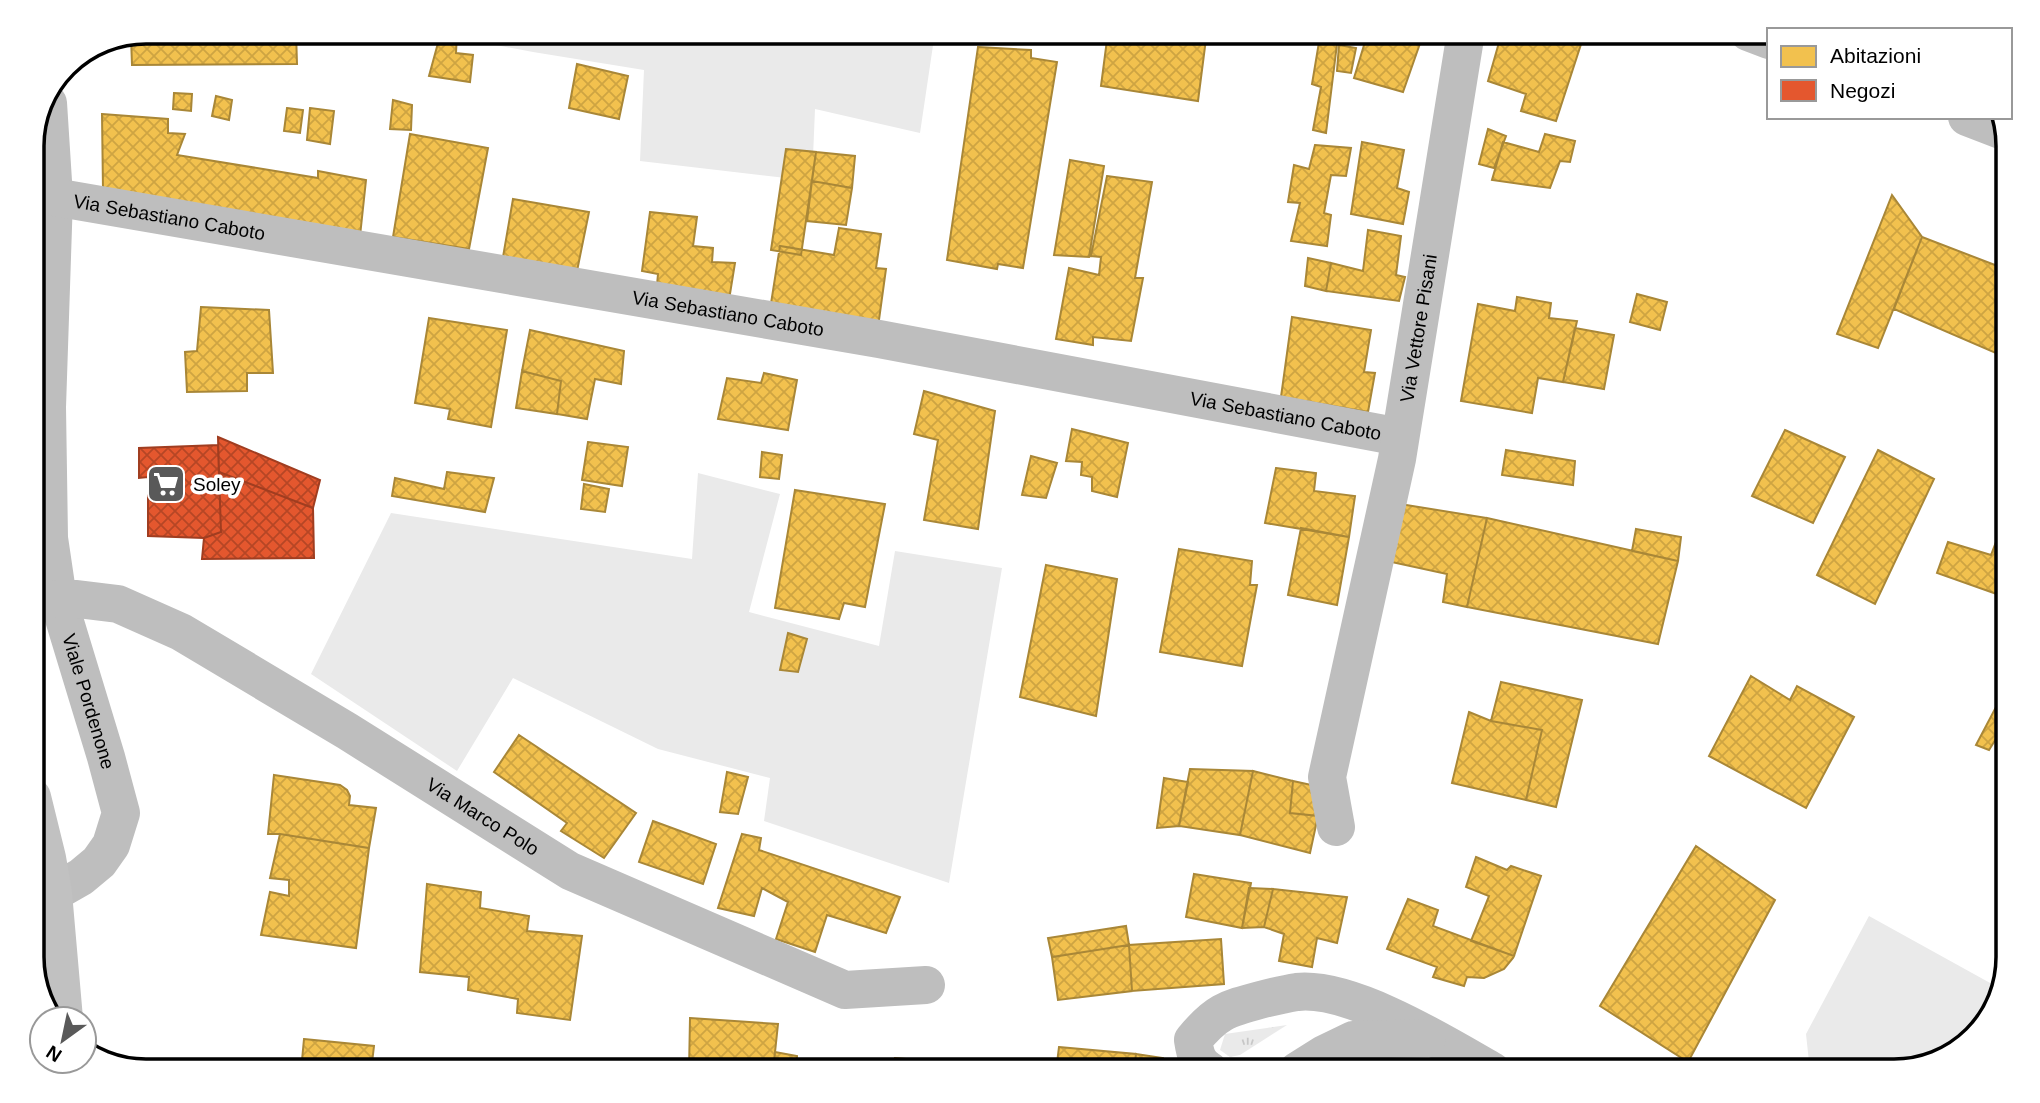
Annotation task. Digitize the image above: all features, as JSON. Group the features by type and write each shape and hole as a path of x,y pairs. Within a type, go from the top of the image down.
{"main road":[{"path":"44,870 62,1005"}],"street":[{"name":"Via Vettore Pisani","path":"1336,827 1327,777 1389,501 1464,44"},
{"name":"Viale Pordenone","path":"44,870 81,877 99,862 111,845 121,813 58,599 49,538 47,407 54,197 49,114"},
{"path":"1972,119 1994,128"},
{"name":"Via Sebastiano Caboto","path":"54,197 879,339 1400,437"},
{"name":"Via Marco Polo","path":"58,599 118,604 181,632 347,731 570,871 845,990 926,985"},
{"path":"1198,1059 1193,1040 1207,1023 1228,1009 1298,992 1331,994 1380,1012 1436,1038 1471,1059"},
{"path":"1316,1059 1353,1040 1436,1038"}],"green space":[{"path":"490,44 933,44 920,133 815,109 812,181 640,161 644,70"},
{"path":"698,473 780,494 749,612 879,646 895,551 1002,568 949,883 764,821 770,778 658,749 513,678 457,771 311,674 391,513 692,559"},
{"path":"1869,916 1993,984 1986,1003 1967,1030 1945,1046 1921,1056 1895,1059 1809,1059 1806,1034"},
{"path":"1287,1025 1240,1055 1230,1057 1220,1050 1225,1034"}],"building: Abitazioni":[{"path":"296,44 297,64 132,65 131,45"},
{"path":"438,44 456,44 456,53 473,55 470,82 429,76"},
{"path":"1106,44 1205,44 1198,101 1101,86"},
{"path":"1319,44 1337,44 1326,133 1313,130 1321,87 1312,84"},
{"path":"1364,44 1420,44 1403,92 1354,78"},
{"path":"1499,44 1581,44 1556,121 1521,111 1526,94 1488,81"},
{"path":"1339,45 1356,48 1351,73 1337,71"},
{"path":"978,47 1031,50 1031,58 1057,62 1023,268 998,264 997,269 947,260"},
{"path":"577,64 628,76 619,119 569,108"},
{"path":"174,93 192,94 191,111 173,109"},
{"path":"216,96 232,100 229,120 212,116"},
{"path":"393,100 412,105 411,130 390,129"},
{"path":"287,108 303,110 300,133 284,131"},
{"path":"310,108 334,111 330,144 307,140"},
{"path":"102,114 168,119 168,133 185,134 177,155 318,178 318,171 366,180 360,236 103,190"},
{"path":"1488,129 1506,136 1494,168 1479,164"},
{"path":"410,134 488,148 469,249 393,237"},
{"path":"1545,134 1575,141 1570,162 1560,161 1550,188 1492,180 1503,142 1539,152"},
{"path":"1362,142 1404,150 1397,188 1409,192 1403,224 1351,214"},
{"path":"1315,145 1351,148 1346,176 1331,175 1324,213 1331,215 1327,246 1291,241 1300,203 1288,202 1294,165 1309,169"},
{"path":"786,149 816,152 801,255 771,250"},
{"path":"816,152 855,156 852,188 812,181"},
{"path":"1070,160 1104,166 1089,257 1054,255"},
{"path":"1107,176 1152,182 1135,278 1143,278 1131,341 1093,337 1093,345 1056,339 1069,268 1099,275 1101,257 1091,256"},
{"path":"812,181 852,188 846,225 807,221"},
{"path":"1892,195 1922,237 1878,348 1837,334"},
{"path":"513,199 589,212 577,271 503,257"},
{"path":"650,212 697,217 693,246 713,248 712,262 735,263 729,300 657,285 658,274 642,271"},
{"path":"839,228 881,234 876,268 886,269 878,327 770,310 780,246 834,255"},
{"path":"1368,230 1401,236 1396,275 1405,277 1399,301 1326,291 1331,263 1363,271"},
{"path":"1922,237 1996,265 1996,353 1894,309"},
{"path":"1308,258 1331,263 1326,291 1305,286"},
{"path":"1637,294 1667,302 1660,330 1630,322"},
{"path":"1517,297 1551,303 1549,318 1577,321 1563,382 1538,378 1532,413 1461,401 1478,304 1515,311"},
{"path":"201,307 269,310 273,373 247,373 247,391 187,392 185,352 197,351"},
{"path":"1292,317 1371,330 1364,372 1375,373 1368,412 1281,397"},
{"path":"429,318 507,330 491,427 448,419 450,409 415,403"},
{"path":"1575,328 1614,335 1604,389 1563,382"},
{"path":"530,330 624,351 621,384 595,379 587,419 557,414 561,381 522,371"},
{"path":"522,371 561,381 557,414 516,408"},
{"path":"764,373 797,380 788,430 718,419 727,378 761,383"},
{"path":"924,391 995,411 978,529 924,520 938,440 914,434"},
{"path":"1072,429 1128,443 1117,497 1092,491 1092,477 1081,475 1082,462 1066,461"},
{"path":"1785,430 1845,457 1813,523 1752,496"},
{"path":"588,442 628,447 622,486 582,480"},
{"path":"1506,450 1575,461 1573,485 1502,475"},
{"path":"1878,450 1934,479 1875,604 1817,575"},
{"path":"762,452 782,455 779,479 760,477"},
{"path":"1031,456 1057,463 1046,498 1022,495"},
{"path":"1276,468 1316,473 1314,491 1355,496 1349,537 1265,523"},
{"path":"447,472 494,478 485,512 392,496 395,478 444,489"},
{"path":"584,484 609,489 605,512 581,509"},
{"path":"795,490 885,504 865,607 844,603 839,619 775,608"},
{"path":"1400,504 1487,518 1467,607 1443,602 1447,574 1387,561"},
{"path":"1487,518 1678,561 1658,644 1467,607"},
{"path":"1301,528 1349,537 1337,605 1288,595"},
{"path":"1636,529 1681,537 1678,561 1632,551"},
{"path":"1948,542 1991,555 1996,542 1996,594 1937,573"},
{"path":"1179,549 1252,561 1250,585 1257,585 1242,666 1160,652"},
{"path":"1046,565 1117,579 1096,716 1020,697"},
{"path":"788,633 807,639 798,672 780,670"},
{"path":"1751,676 1790,700 1797,686 1854,717 1806,808 1709,756"},
{"path":"1501,682 1582,700 1556,807 1526,800 1542,730 1491,721"},
{"path":"1996,707 1996,739 1989,750 1976,745"},
{"path":"1469,712 1491,721 1542,730 1526,800 1452,783"},
{"path":"519,735 636,813 604,858 561,831 567,823 494,772"},
{"path":"1190,769 1253,771 1240,835 1179,826"},
{"path":"1253,771 1293,781 1290,813 1318,816 1310,853 1240,835"},
{"path":"727,772 748,777 738,814 720,812"},
{"path":"274,775 340,785 350,796 349,805 376,808 369,848 268,834"},
{"path":"1164,778 1188,782 1179,826 1157,828"},
{"path":"1293,781 1325,788 1318,816 1290,813"},
{"path":"653,821 716,844 703,884 639,862"},
{"path":"280,834 369,848 356,948 261,935 270,892 289,896 289,880 270,878"},
{"path":"742,834 761,838 759,850 900,897 886,933 827,915 815,952 776,939 788,902 762,888 754,916 718,908"},
{"path":"1696,846 1775,900 1690,1059 1683,1059 1600,1006"},
{"path":"1476,857 1507,870 1511,866 1541,876 1514,956 1471,941 1489,896 1466,887"},
{"path":"1194,874 1251,883 1242,928 1186,917"},
{"path":"427,884 481,892 480,908 529,916 527,931 582,936 570,1020 517,1013 518,999 468,990 469,977 420,972"},
{"path":"1249,888 1273,889 1264,927 1242,928"},
{"path":"1273,889 1347,897 1337,943 1317,938 1312,967 1279,961 1284,934 1264,927"},
{"path":"1408,899 1438,910 1433,926 1514,956 1513,958 1504,969 1484,978 1467,977 1464,986 1433,977 1437,967 1387,949"},
{"path":"1126,926 1129,945 1052,957 1048,938"},
{"path":"1221,939 1224,984 1132,991 1129,945"},
{"path":"1129,945 1132,991 1058,1000 1052,957"},
{"path":"690,1018 778,1024 774,1059 689,1059"},
{"path":"304,1039 374,1046 372,1059 302,1059"},
{"path":"1059,1047 1136,1054 1135,1059 1058,1059"},
{"path":"775,1052 797,1056 797,1059 774,1059"},
{"path":"1136,1054 1163,1058 1163,1059 1135,1059"}],"building: Negozi":[{"path":"218,437 320,480 313,508 219,472"},
{"path":"218,445 221,532 204,538 148,536 148,477 139,478 139,448"},
{"path":"219,472 313,508 314,558 202,559 204,538 221,532"}],"place":[{"name":"Soley","path":"166,484"}]}
